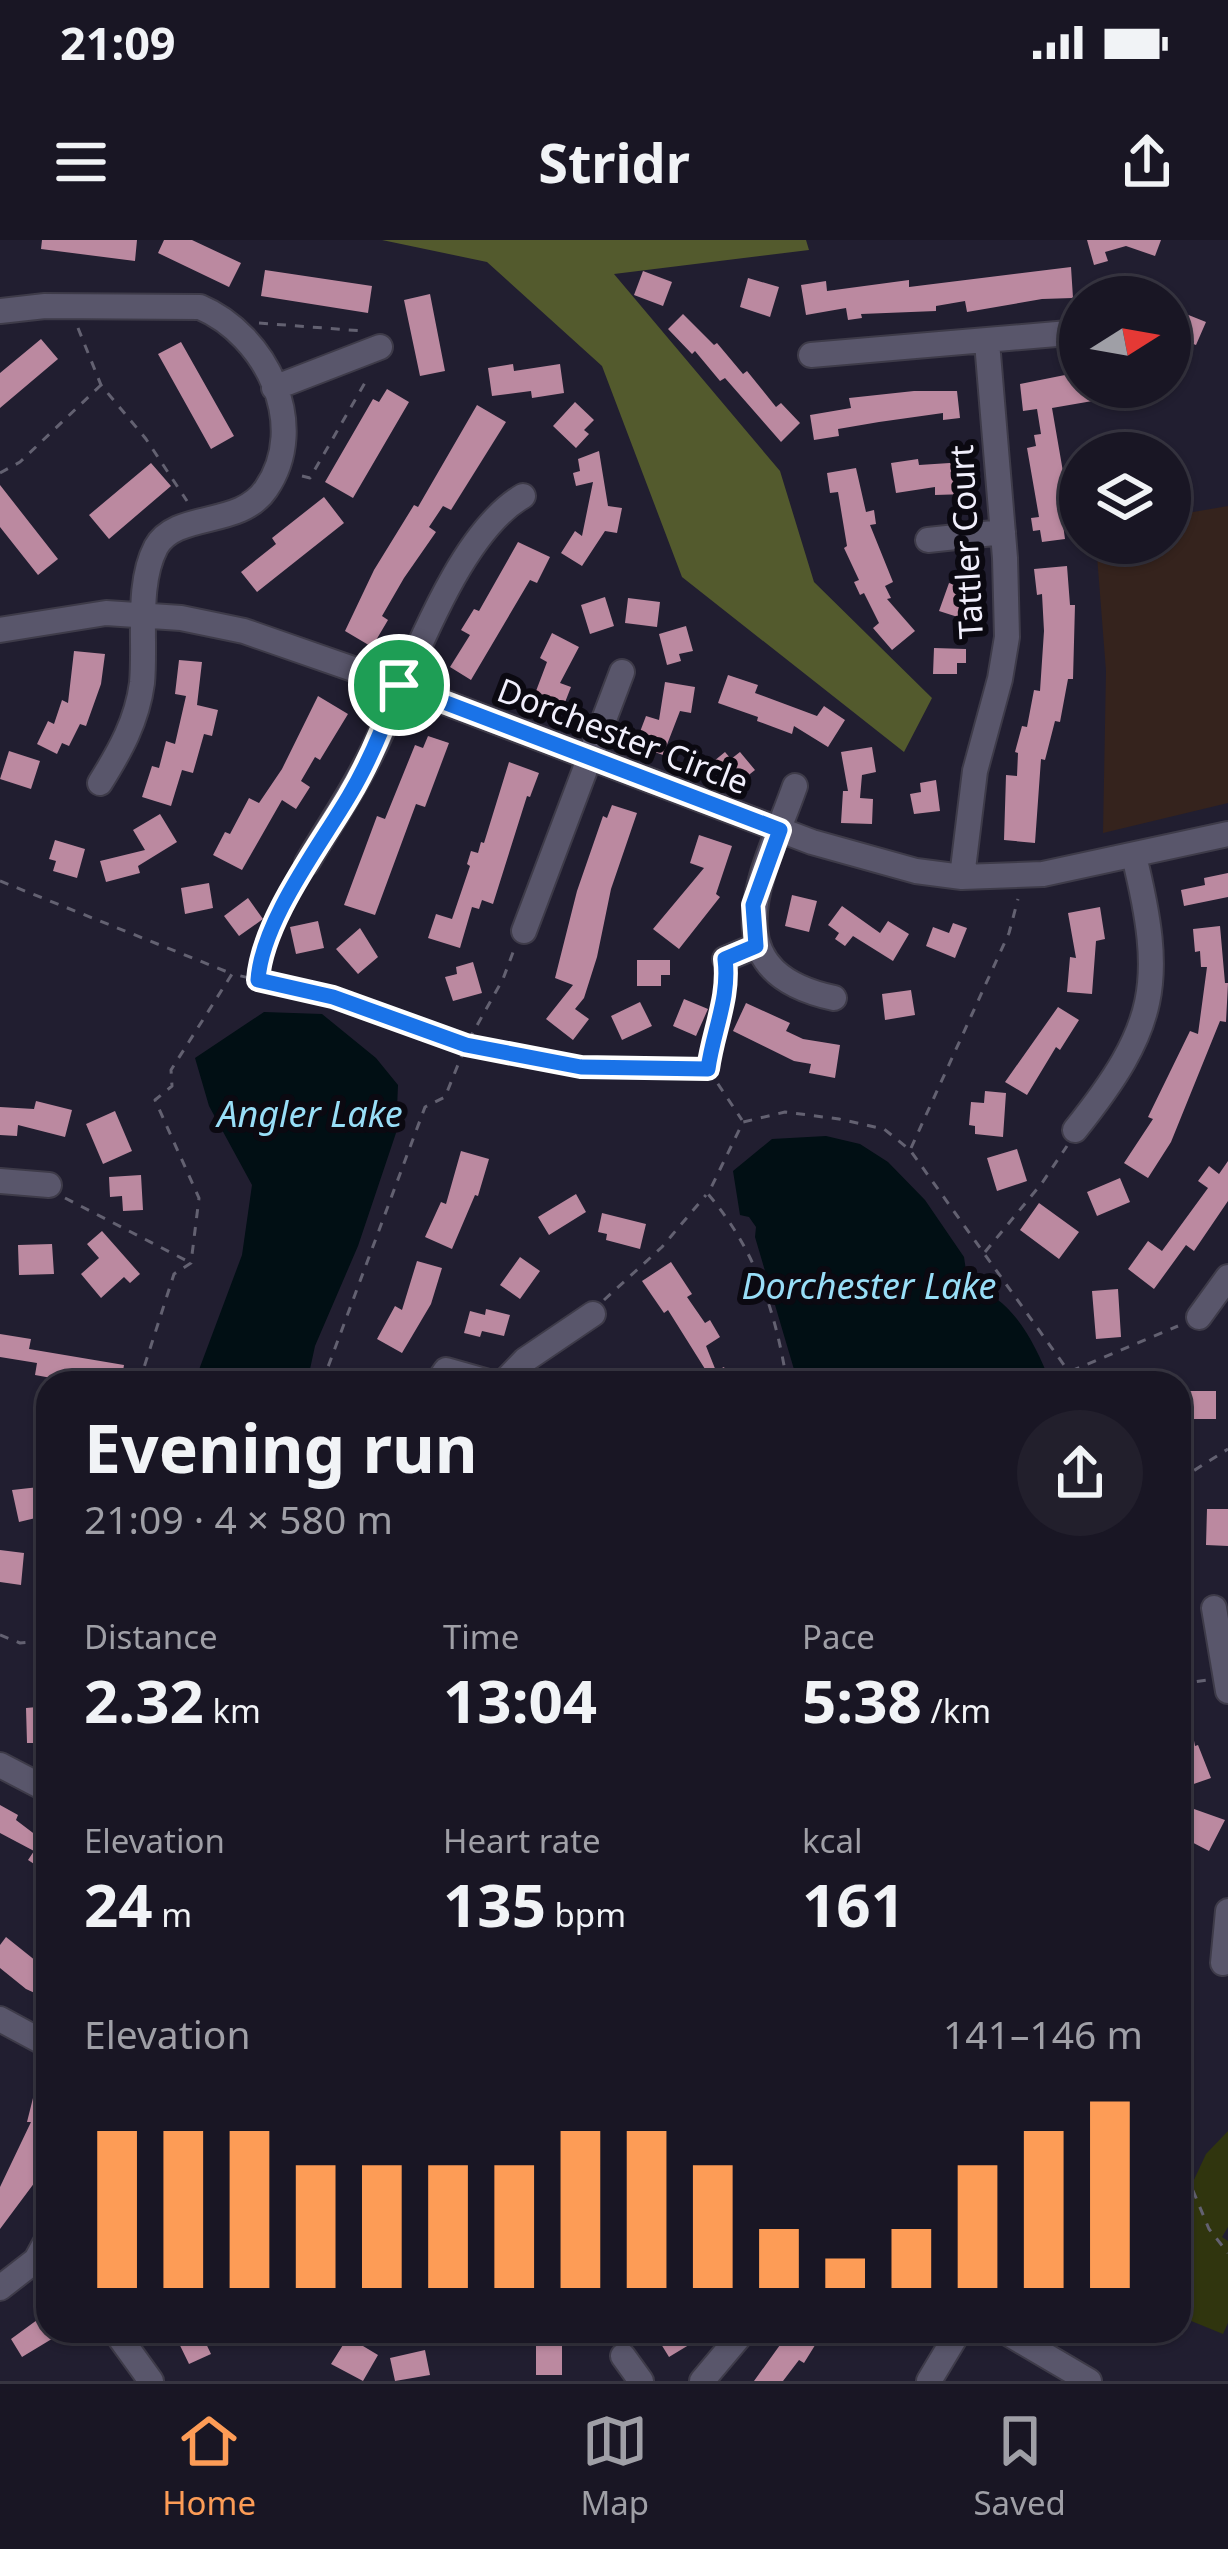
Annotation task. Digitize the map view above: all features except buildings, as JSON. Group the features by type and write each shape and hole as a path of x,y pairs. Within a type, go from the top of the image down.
{"street":[{"path":"0,311 45,306 200,307 248,342 283,414 282,455 269,484 242,511 181,528 159,542 148,577 143,669 134,718 100,783"},
{"path":"811,355 1059,334"},
{"path":"274,388 374,339"},
{"name":"Tattler Court","path":"962,878 971,794 1007,637 987,342"},
{"path":"307,863 373,752 399,685 482,532 502,509 523,496"},
{"path":"928,540 1003,532"},
{"name":"Dorchester Circle","path":"0,630 106,614 145,614 244,632 879,864 962,878 1043,874 1228,835"},
{"path":"524,931 622,672"},
{"path":"795,786 753,905 756,946 770,966 796,987 834,998"},
{"path":"1075,1130 1108,1087 1149,1003 1153,951 1134,856"},
{"path":"725,959 756,946"},
{"path":"0,1181 49,1185"},
{"path":"1199,1316 1228,1276"},
{"path":"514,1371 592,1314"},
{"path":"1214,1608 1227,1684"},
{"path":"0,1765 36,1784"},
{"path":"1223,1963 1228,1911"},
{"path":"0,2019 36,2038"},
{"path":"0,2288 36,2262"},
{"path":"125,2343 152,2381"},
{"path":"702,2381 734,2343"},
{"path":"929,2381 952,2343"},
{"path":"1024,2343 1089,2381"},
{"path":"623,2356 640,2381"}],"path":[{"path":"257,323 374,339"},
{"path":"77,326 101,385 146,439 187,501"},
{"path":"302,476 310,478 366,381"},
{"path":"0,473 20,462 101,385"},
{"path":"258,980 260,953 307,863"},
{"path":"0,881 232,974 333,997 466,1045 581,1067 708,1069"},
{"path":"910,1150 1009,933 1018,899"},
{"path":"326,1371 425,1107 445,1097 524,931"},
{"path":"725,959 728,986 708,1069 743,1122"},
{"path":"143,1371 174,1274 191,1263 200,1198 155,1100 172,1086 171,1070 232,974"},
{"path":"743,1122 785,1112 884,1129 910,1150 1069,1371"},
{"path":"592,1314 616,1286 662,1247 708,1194 743,1122"},
{"path":"983,1254 1060,1160 1075,1130"},
{"path":"49,1185 74,1205 191,1263"},
{"path":"708,1194 735,1226 761,1276 785,1371"},
{"path":"1072,1371 1199,1316"},
{"path":"1191,1472 1228,1449"},
{"path":"0,1635 20,1643 36,1642"},
{"path":"1191,1684 1227,1684"},
{"path":"1191,2186 1209,2229 1228,2253"}],"shaded area":[{"path":"1228,506 1228,803 1103,833 1106,671 1098,564 1191,564 1191,512"}],"green space":[{"path":"382,240 806,240 809,250 614,274 780,471 814,582 932,698 904,752 682,577 602,366 487,262"},
{"path":"1228,2131 1228,2227 1222,2237 1228,2241 1228,2323 1223,2334 1191,2321 1191,2186 1206,2154"}],"water":[{"name":"Angler Lake","path":"264,1012 322,1014 376,1058 398,1085 396,1133 310,1371 198,1371 242,1255 252,1185 209,1106 195,1058"},
{"name":"Dorchester Lake","path":"826,1136 860,1144 888,1162 925,1200 964,1257 968,1284 1010,1311 1045,1371 794,1371 756,1227 749,1217 740,1215 733,1171 772,1139"}],"route":[{"path":"399,685 780,830 753,905 756,946 725,959 728,986 708,1069 581,1067 466,1045 333,997 258,980 260,953 373,752 399,685"}]}
